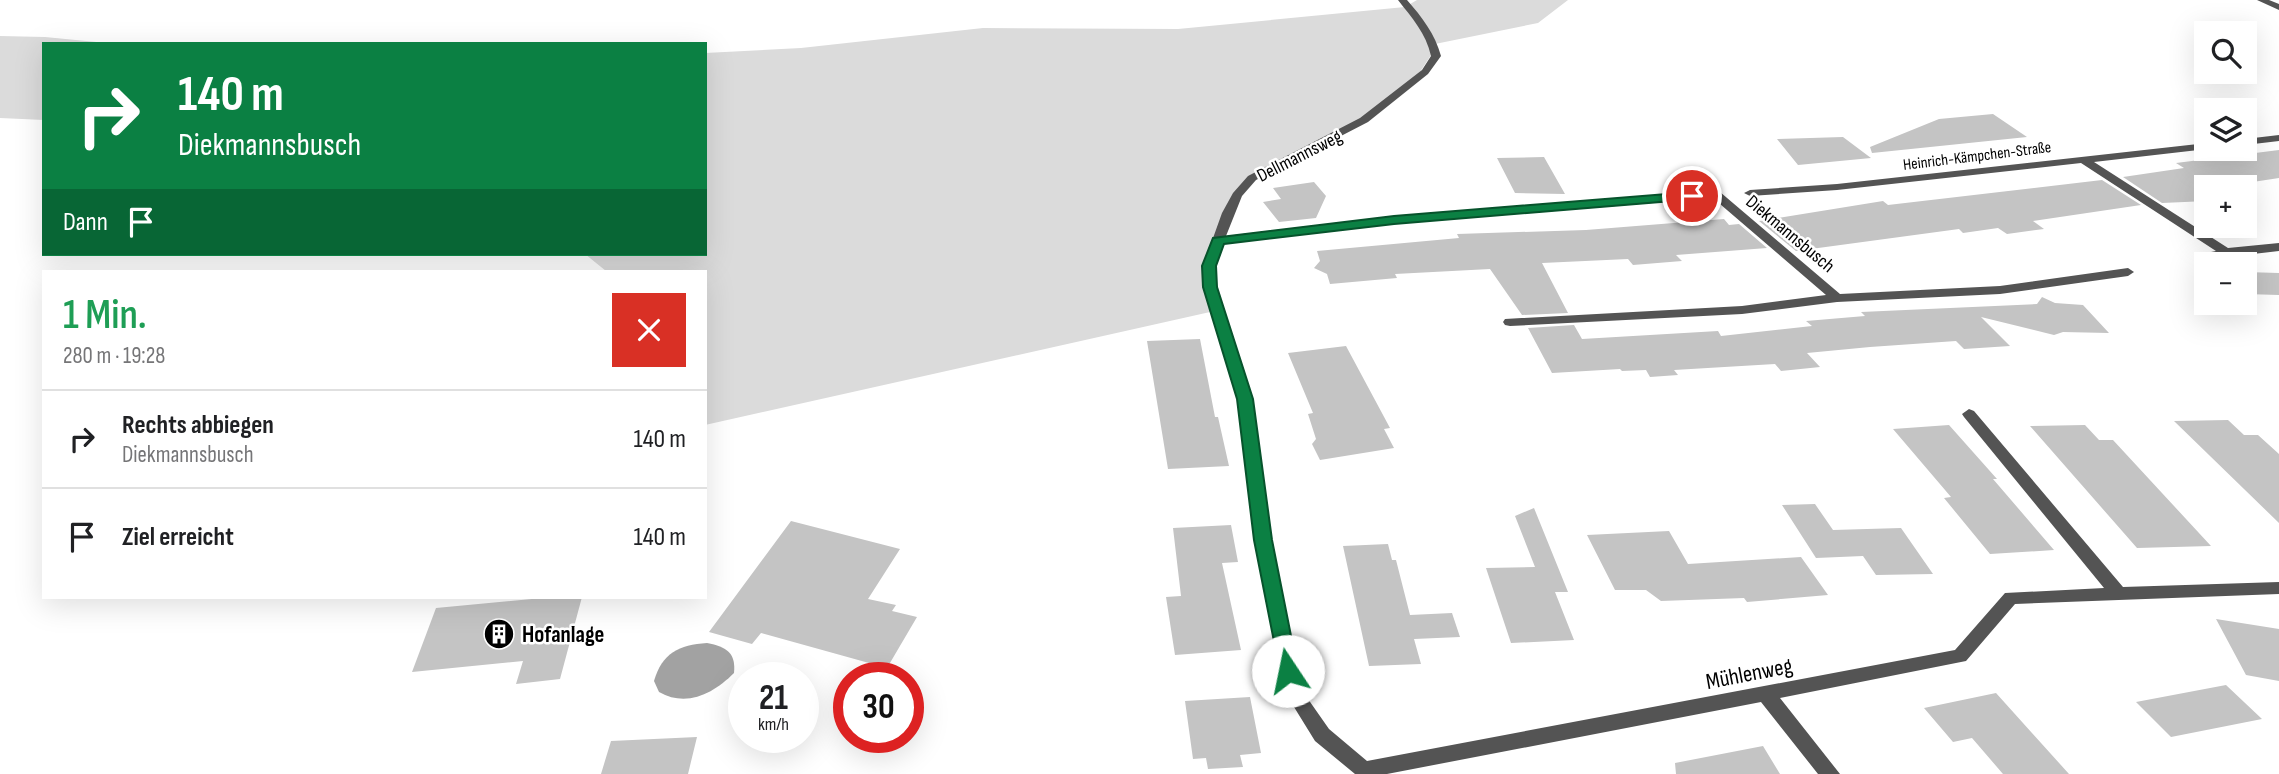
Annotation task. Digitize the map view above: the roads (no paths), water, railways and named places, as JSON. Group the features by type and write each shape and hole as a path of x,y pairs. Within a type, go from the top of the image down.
{"street":[{"name":"Dellmannsweg","path":"1367,772 1322,735 1300,702 1288,671 1263,540 1245,399 1210,287 1209,266 1237,195 1252,178 1349,129 1425,72 1436,56 1434,45 1417,17 1402,0"},
{"path":"2261,0 2279,7"},
{"path":"2257,141 2279,138"},
{"name":"Heinrich-Kämpchen-Straße","path":"1750,193 1837,187 2194,147"},
{"path":"2082,159 2226,252 2279,247"},
{"name":"Diekmannsbusch","path":"1218,241 1394,220 1716,194 1837,298"},
{"name":"Diekmannsbusch","path":"1510,322 1742,310 1837,298 2000,290 2128,272"},
{"path":"1969,414 2119,594"},
{"name":"Mühlenweg","path":"1367,772 1960,656 2011,598 2279,588"},
{"path":"1766,694 1830,774"}],"place":[{"name":"Hofanlage","path":"499,634"}]}
